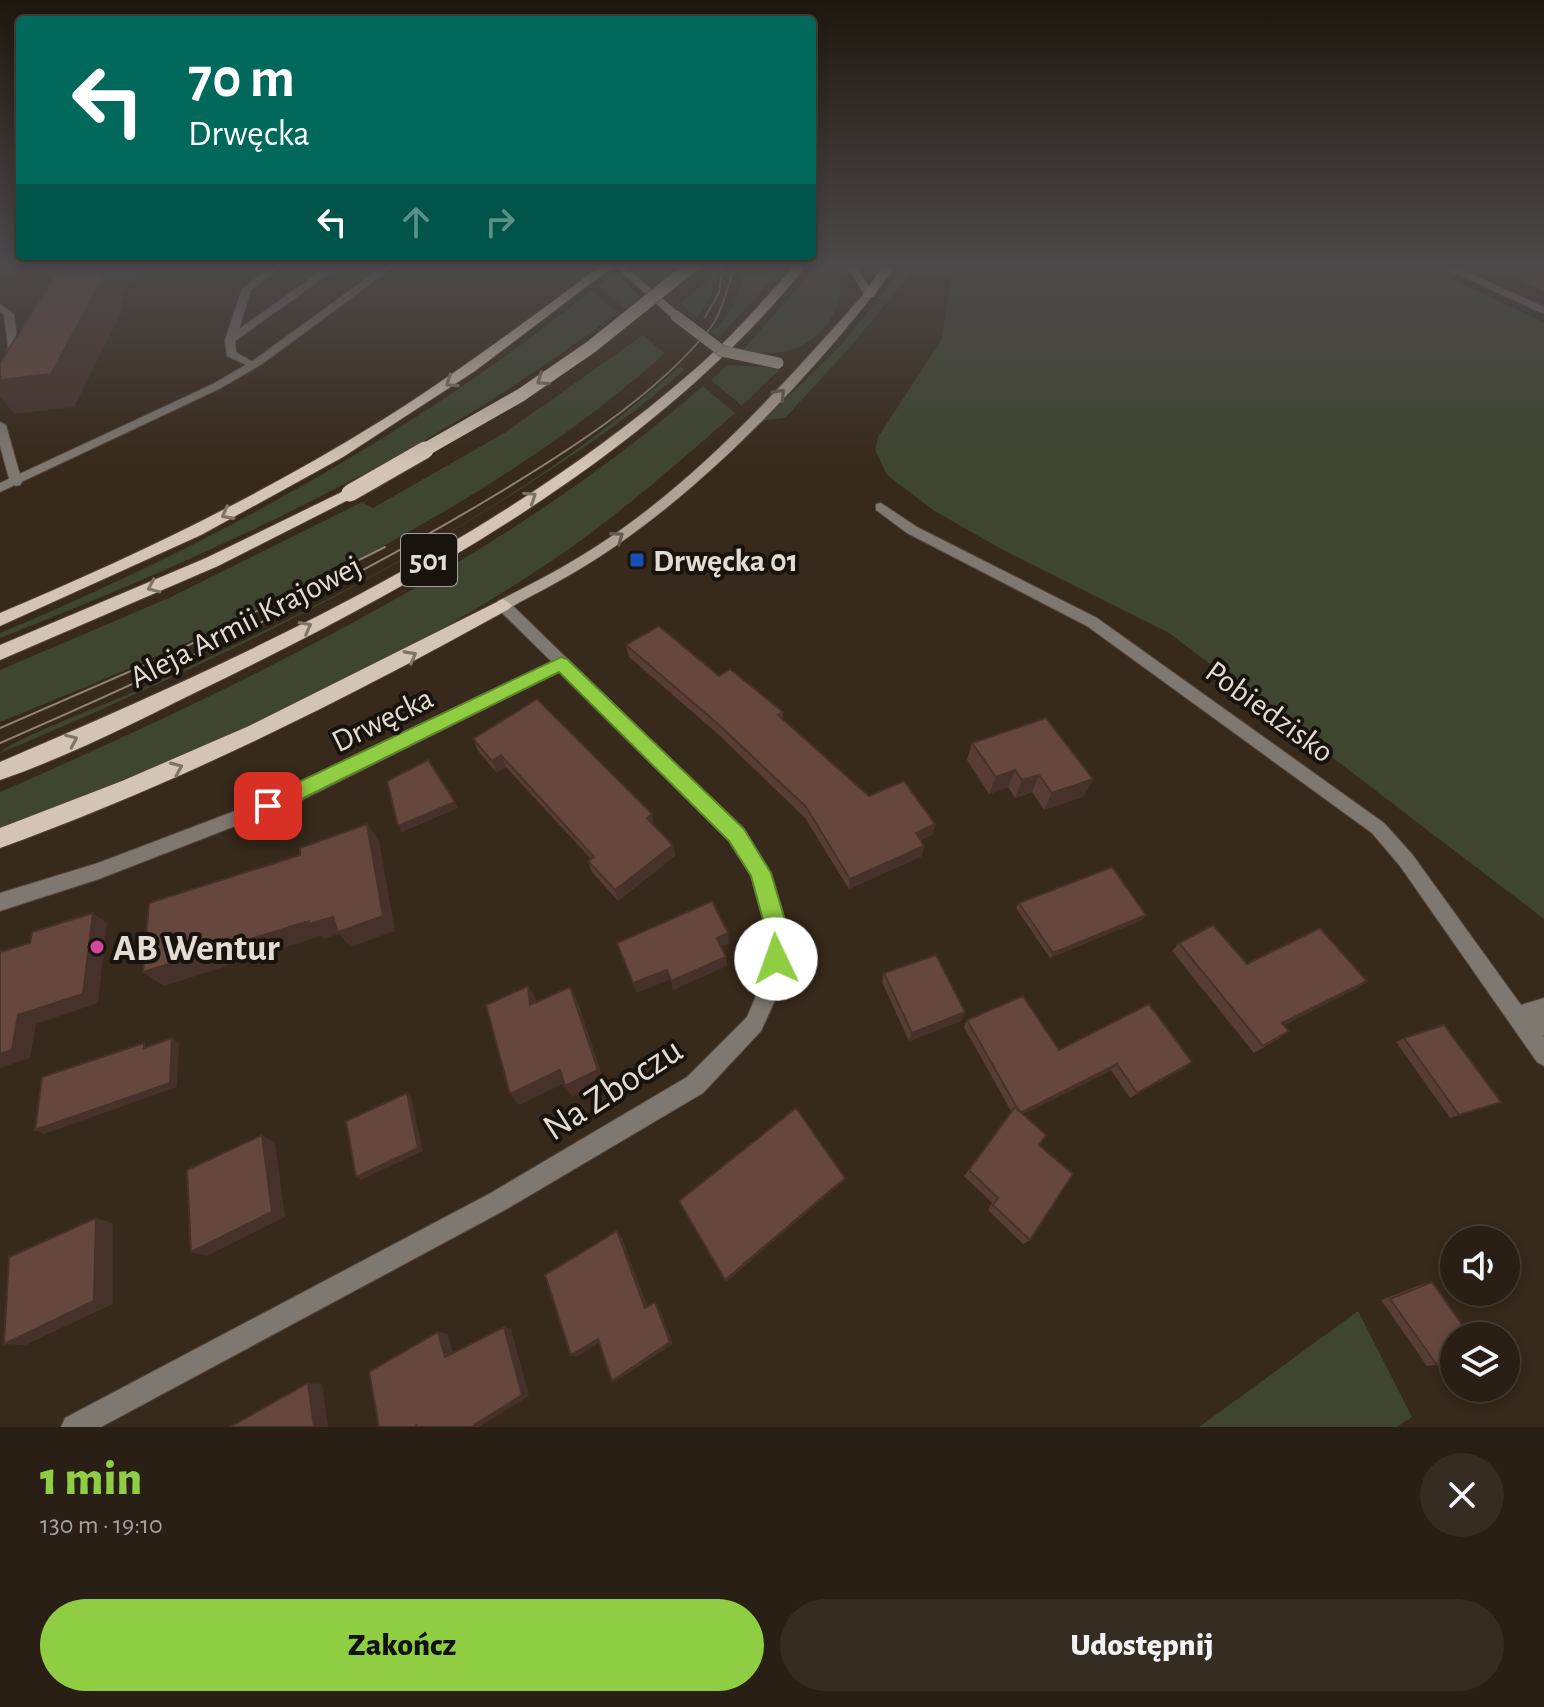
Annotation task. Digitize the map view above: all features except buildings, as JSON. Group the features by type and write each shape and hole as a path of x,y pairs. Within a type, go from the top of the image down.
{"main road":[{"path":"0,620 208,524 316,466 459,377 520,332"},
{"name":"Aleja Armii Krajowej","path":"0,653 212,562 350,493 521,395 610,332"},
{"name":"Aleja Armii Krajowej","path":"0,771 251,656 465,539 613,441 684,385 742,332"},
{"path":"0,838 82,809 240,742 398,663 503,605"}],"street":[{"path":"0,386 13,347 11,332"},
{"path":"233,332 231,354 253,365"},
{"path":"230,340 242,332"},
{"path":"0,488 171,410 253,365 299,332"},
{"path":"693,332 710,347 727,355 807,365"},
{"path":"503,605 571,569 627,531 672,495 769,405 836,332"},
{"path":"0,425 16,482"},
{"name":"Pobiedzisko","path":"881,507 912,530 1092,622 1378,828 1406,860 1520,1016 1544,1055"},
{"name":"Na Zboczu","path":"74,1427 497,1202 695,1085 754,1024 766,998 776,959 774,920 760,873 737,835 503,605"},
{"name":"Drwęcka","path":"0,902 99,871 296,795 561,664"},
{"path":"1520,1016 1544,1008"},
{"path":"1520,1016 1544,1026"}],"green space":[{"path":"538,332 591,332 474,411 321,496 162,571 0,638 0,633 157,562 308,483 453,393"},
{"path":"759,332 820,332 799,347 786,351 742,351"},
{"path":"852,332 863,332 785,418 764,420"},
{"path":"943,332 1544,332 1544,919 1169,633 1001,549 933,510 887,475 875,450 878,437 941,341"},
{"path":"643,335 664,353 655,362 585,418 509,471 428,521 256,611 0,722 0,670 171,597 362,502 373,508 506,432"},
{"path":"728,365 781,368 742,406 711,380"},
{"path":"680,366 684,370 588,444 493,506 620,416"},
{"path":"703,386 735,413 603,524 491,600 424,639 286,709 144,771 0,828 0,792 184,708 367,615 543,508 625,449"},
{"path":"417,551 309,610 248,641 0,753 63,721 136,691 278,624"},
{"path":"1358,1311 1412,1417 1397,1427 1199,1427"}],"tram line":[{"path":"0,743 125,688 308,599 487,500 546,464 636,400 664,377 707,332"},
{"path":"0,728 179,650 385,547"}],"place":[{"name":"Drwęcka 01","path":"637,560"},
{"name":"AB Wentur","path":"97,947"}],"route":[{"path":"268,806 561,664 737,835 760,873 774,920 776,959"}]}
